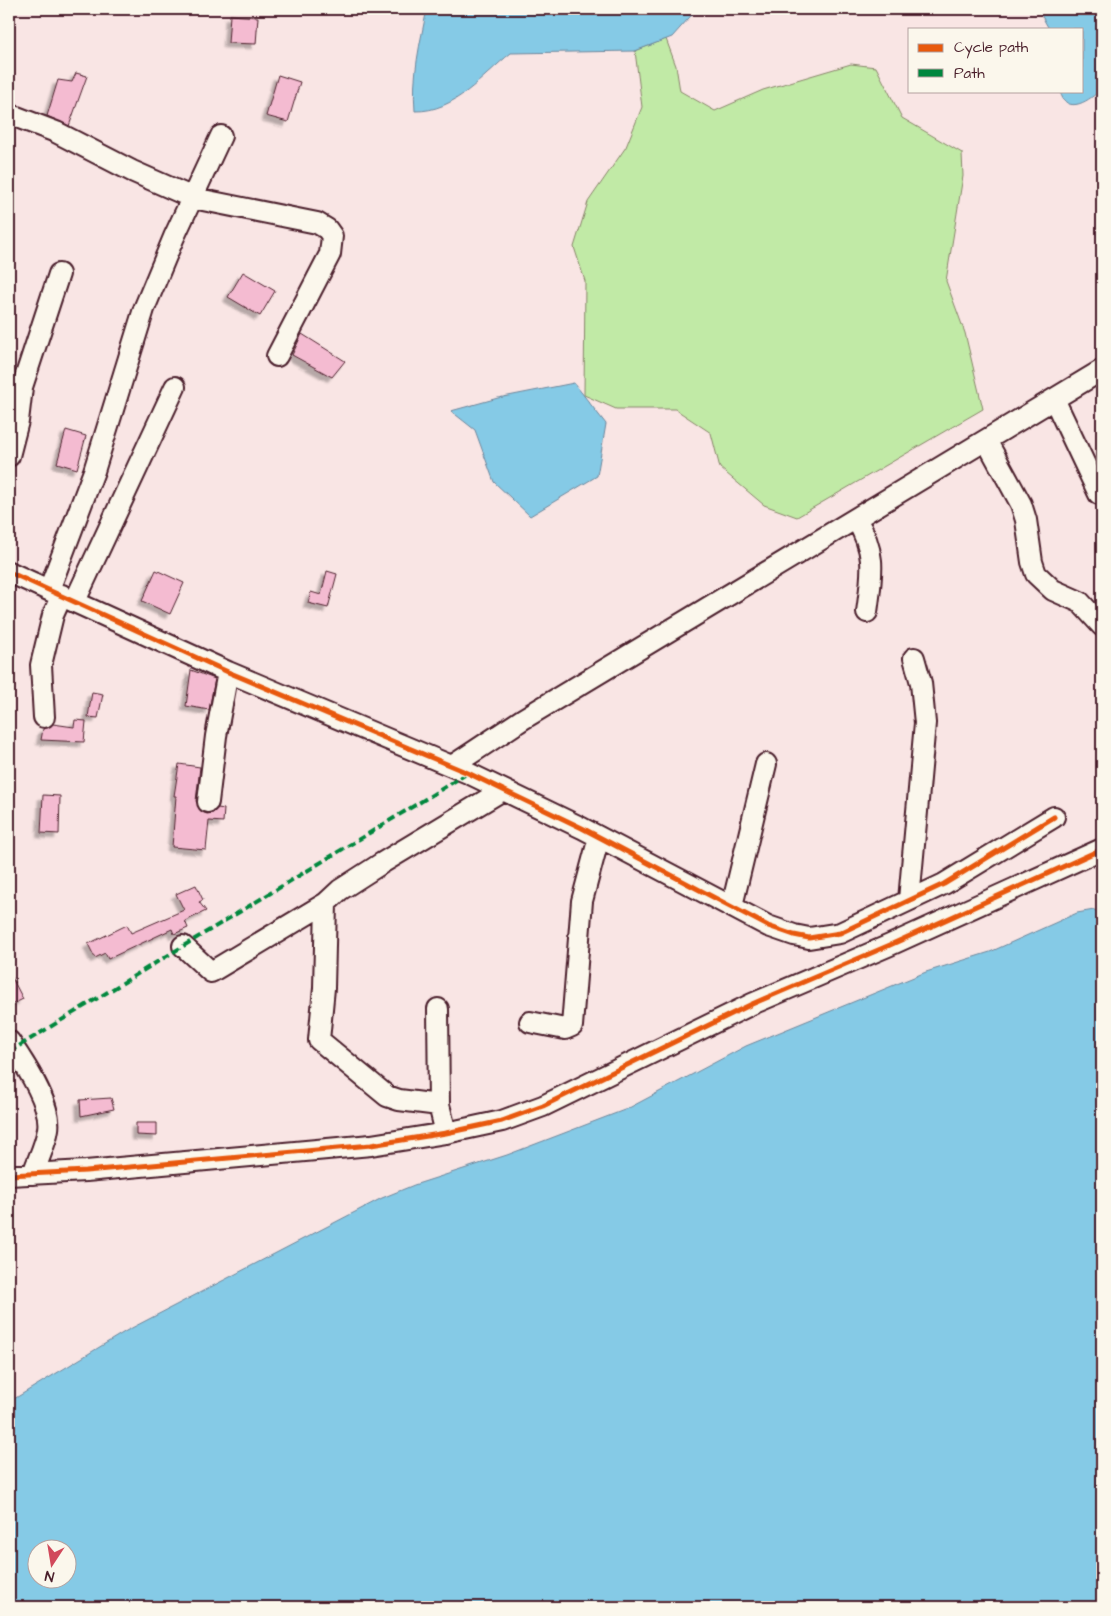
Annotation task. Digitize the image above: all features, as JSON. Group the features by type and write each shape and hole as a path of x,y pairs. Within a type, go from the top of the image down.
{"street":[{"path":"9,114 56,132 132,171 193,198 318,223 327,228 332,236 330,254 326,265 277,356"},
{"path":"62,595 94,471 144,309 174,237 221,136"},
{"path":"9,456 26,372 59,274"},
{"path":"452,766 523,719 1102,370"},
{"path":"44,717 41,665 53,615 62,595 175,388"},
{"path":"1054,399 1099,494"},
{"path":"986,440 1021,504 1036,574 1053,590 1080,602 1102,626"},
{"path":"856,518 866,536 872,556 866,612"},
{"path":"9,572 228,672 452,766 599,837 768,926 794,935 809,938 840,933 944,884 1054,817"},
{"path":"909,900 925,723 921,683 914,658"},
{"path":"208,802 216,736 228,672"},
{"path":"732,906 766,764"},
{"path":"183,946 211,972 326,903 340,890 382,863 503,790"},
{"path":"530,1022 565,1029 572,1026 582,901 599,837"},
{"path":"9,1175 371,1145 446,1133 502,1121 543,1106 752,1004 890,945 1102,848"},
{"path":"326,903 324,988 319,1040 387,1096 439,1105"},
{"path":"438,1009 439,1105 446,1133"},
{"path":"9,1041 30,1076 48,1116 48,1129 32,1174"}],"green space":[{"path":"666,39 676,66 680,91 715,111 763,90 851,64 876,67 902,118 962,153 963,176 946,281 965,333 983,409 797,517 764,505 720,468 711,433 675,409 616,409 584,395 585,281 574,247 588,202 626,147 642,107 635,51"}],"water":[{"path":"427,9 697,9 672,37 635,51 511,53 455,99 443,106 415,111 416,72"},
{"path":"1038,9 1102,9 1102,88 1092,97 1079,104 1073,105 1068,103 1063,99 1060,92 1084,92 1084,28 1048,28"},
{"path":"574,383 606,424 597,476 530,516 494,482 475,430 451,411 498,398"},
{"path":"1094,910 1102,911 1102,1607 9,1607 9,1402 126,1331 382,1198 414,1185 507,1155 627,1109 746,1046 926,972 990,952 1077,913"}],"building":[{"path":"230,15 258,17 256,44 228,43"},
{"path":"76,73 87,76 69,126 47,116 58,80 72,82"},
{"path":"278,75 300,82 288,122 266,116"},
{"path":"243,272 275,291 260,316 228,297"},
{"path":"302,334 345,361 332,377 292,355"},
{"path":"66,430 86,436 77,469 57,463"},
{"path":"156,570 184,583 170,614 142,601"},
{"path":"327,571 337,574 328,608 308,603 311,592 321,595"},
{"path":"191,670 215,679 209,710 186,706"},
{"path":"92,692 103,694 98,718 88,717"},
{"path":"75,720 86,721 84,742 41,740 43,729 53,724 74,727"},
{"path":"179,764 200,767 196,801 201,811 207,814 213,813 218,808 224,809 223,822 209,821 206,850 172,847 176,796 174,796"},
{"path":"43,795 60,796 59,834 41,833"},
{"path":"196,885 203,900 199,902 206,911 185,921 188,928 174,934 172,929 108,959 105,953 95,958 88,944 127,925 131,933 184,910 176,894"},
{"path":"9,972 23,999 9,1006"},
{"path":"111,1098 114,1109 81,1116 80,1100"},
{"path":"136,1123 157,1123 157,1136 136,1135"}],"marked path":[{"path":"9,1052 468,773"}],"cycle path":[{"path":"9,572 228,672 468,773 582,828 768,926 794,935 809,938 840,933 944,884 1054,817"},
{"path":"9,1175 86,1171 371,1145 446,1133 502,1121 543,1106 752,1004 890,945 1102,849"}]}
